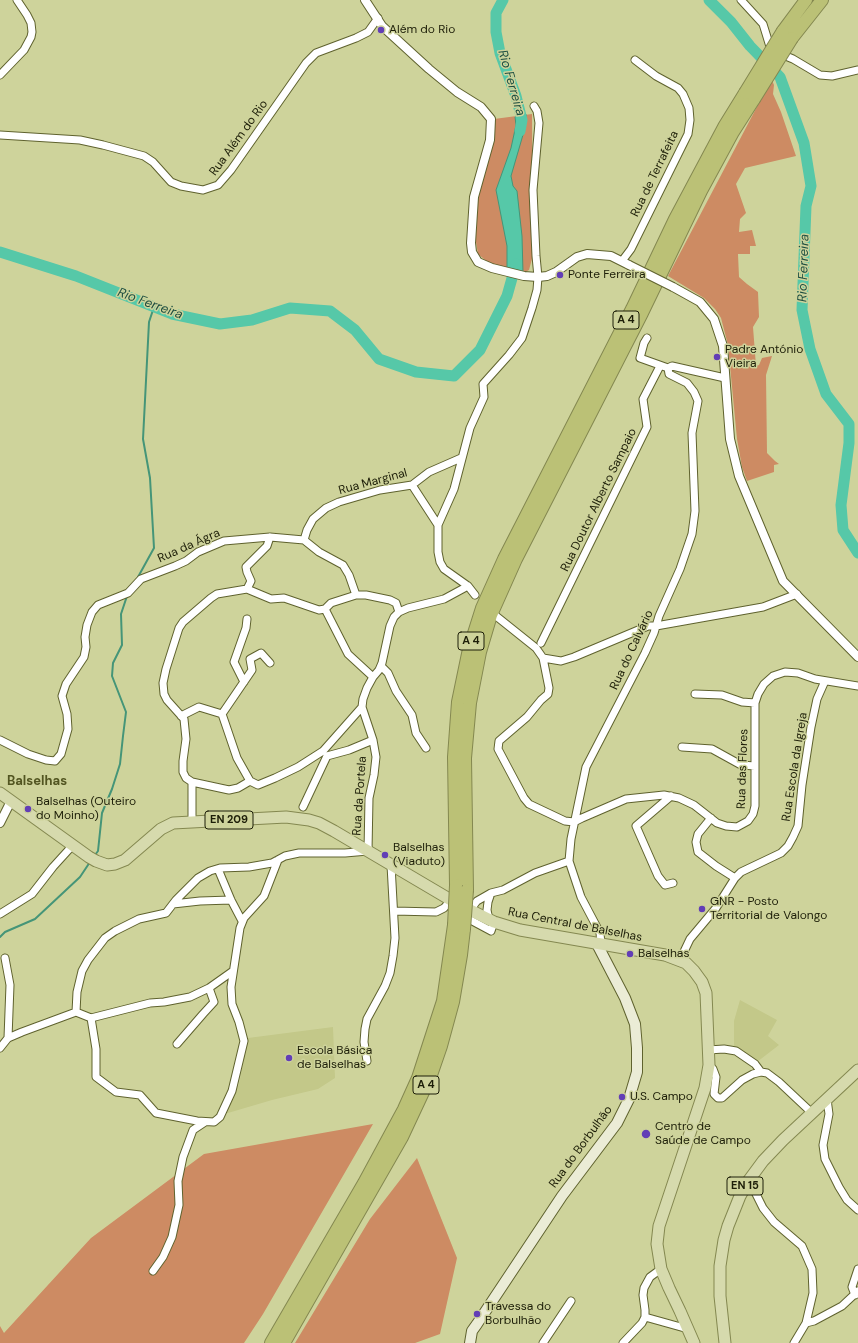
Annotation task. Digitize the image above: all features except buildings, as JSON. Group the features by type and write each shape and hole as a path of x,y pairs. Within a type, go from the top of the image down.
{"highway":[{"name":"A 4","path":"284,1343 402,1137 428,1081 441,1046 453,1002 461,955 456,885 454,757 458,702 469,650 482,608 504,559 632,309 675,219 724,127 749,96 788,35 806,0"},
{"name":"A 4","path":"788,35 822,0"},
{"name":"A 4","path":"271,1343 364,1183 404,1109 418,1078 443,1001 467,890 465,758 468,716 480,652 491,615 516,559 635,327 702,191 734,132 749,96"}],"main road":[{"name":"Rua Central de Balselhas","path":"0,793 93,859 107,864 115,864 125,860 161,829 174,823 286,817 299,818 319,823 391,865 448,903 472,911 491,925 665,955 686,963 694,970 702,982 706,993 709,1065 705,1088 660,1226 657,1244 661,1269 668,1288 694,1343"},
{"path":"606,945 612,952 609,963"},
{"name":"Rua do Borbulhão","path":"470,1343 472,1331 476,1324 562,1196 617,1123 629,1099 637,1072 635,1024 609,963 606,945"},
{"name":"EN 15","path":"725,1343 720,1296 720,1266 724,1240 737,1201 749,1180 763,1162 858,1070"},
{"path":"476,1324 476,1343"}],"street":[{"path":"0,75 24,50 31,37 32,32 27,15 17,0"},
{"path":"365,0 382,26 429,70 457,92 482,107 492,119 490,140 474,197 471,243 472,252 478,262 492,268 524,276 538,277 547,276 556,272 577,257 588,254 611,256 700,302 714,319 723,346 730,440 739,476 783,581 858,657"},
{"path":"743,3 763,24 771,50 793,59 820,75 832,76 858,70"},
{"name":"Rua Além do Rio","path":"0,135 80,140 103,145 144,156 153,162 171,182 181,186 203,190 218,186 231,170 306,63 316,53 368,32 378,18"},
{"name":"Rua de Terrafeita","path":"625,263 688,134 690,120 689,108 683,94 678,88 656,76 635,60"},
{"path":"476,595 468,586 444,569 440,562 438,552 438,525 454,489 470,428 484,397 482,384 509,355 522,338 537,290 538,277 534,190 538,123 534,106"},
{"name":"Rua do Calvário","path":"647,338 640,358 668,368 672,366 725,378"},
{"name":"Rua Doutor Alberto Sampaio","path":"541,643 647,427 643,399 660,366"},
{"name":"Rua do Calvário","path":"606,945 581,897 569,861 571,839 586,767 645,652 680,569 692,534 695,511 692,433 698,401 694,392 687,383 669,374 668,368"},
{"name":"Rua Marginal","path":"304,540 313,519 326,508 339,502 380,490 412,485 429,472 461,458"},
{"path":"412,485 438,525"},
{"path":"247,589 251,581 246,567 267,546 270,537"},
{"name":"Rua da Ágra","path":"0,740 46,760 55,761 61,754 68,729 67,714 62,696 66,684 84,657 87,625 92,612 98,605 128,593 141,579 186,561 198,552 224,541 270,537 304,540"},
{"path":"304,540 319,552 343,565 349,575 356,595"},
{"path":"303,807 325,753 362,707 365,694 373,677 381,666 390,626 394,617 399,612 408,608 444,599 468,586"},
{"path":"250,781 238,788 229,790 192,782 186,778 183,772 186,739 184,719 167,700 164,694 163,683 179,628 183,622 217,594 247,589 271,599 284,598 319,610 326,609 331,603 356,595 366,595 390,600 396,603 399,612"},
{"path":"543,658 561,661 648,626 656,626 763,607 797,594"},
{"path":"326,609 348,654 373,677"},
{"path":"496,616 536,648 543,658 549,688 548,694 527,717 499,741 498,745 498,749 524,798 529,804 564,821 574,822 626,799 664,795 671,796"},
{"path":"244,682 234,662 246,628 247,619"},
{"path":"222,714 252,670 250,659 261,653 270,663"},
{"path":"381,666 388,673 396,691 412,715 416,733 426,748"},
{"name":"Rua das Flores","path":"671,796 694,805 717,823 738,827 748,821 753,814 755,806 755,703 758,694 764,684 773,676 786,672 798,672 815,679 825,681"},
{"path":"825,681 858,686"},
{"name":"Rua Escola da Igreja","path":"680,960 690,939 716,908 735,878 741,872 781,853 788,846 793,837 798,826 802,785 811,727 817,698 825,681"},
{"path":"695,694 722,695 742,702 755,703"},
{"path":"181,716 198,707 222,714"},
{"name":"Rua da Portela","path":"362,707 373,740 376,757 369,798 368,851"},
{"path":"222,714 237,758 250,781 258,785 325,753 349,750 373,740"},
{"path":"682,747 712,749 741,765 755,766"},
{"path":"192,782 192,822"},
{"path":"671,796 636,826 658,876 665,885 673,884"},
{"path":"0,823 11,801"},
{"path":"711,818 698,834 696,842 698,852 735,878"},
{"path":"0,914 32,894 53,867 73,845"},
{"path":"76,1012 77,992 82,971 88,960 105,938 115,931 139,919 166,913 198,878 210,871 258,866 272,863 285,856 299,853 345,853 368,851"},
{"path":"91,1018 96,1049 96,1076 116,1092 140,1096 156,1113 205,1122 214,1122 220,1117 232,1091 244,1041 232,1004 231,987 240,928 244,918 264,896 278,860"},
{"path":"472,911 476,902 492,893 503,890 535,873 569,861"},
{"path":"367,1061 364,1042 367,1019 385,986 390,973 394,938 391,865"},
{"path":"218,869 242,922"},
{"path":"491,925 487,910 488,902 492,893"},
{"path":"173,904 231,900"},
{"path":"394,911 436,912 448,903 491,925"},
{"path":"5,958 10,985 8,1038"},
{"path":"0,1048 8,1038 76,1012 91,1018 150,1003 190,997 209,988 233,970"},
{"path":"178,1044 202,1014 214,1002 209,988"},
{"path":"708,1050 724,1049 736,1051 755,1064 762,1072"},
{"path":"709,1065 713,1069 716,1077 714,1094 718,1098 722,1098 742,1080 753,1074 762,1072 767,1073 779,1082 812,1113"},
{"path":"827,1099 829,1114 823,1145 825,1159 847,1200 858,1210"},
{"path":"153,1271 163,1257 172,1237 179,1205 178,1181 183,1157 193,1130 205,1122"},
{"path":"749,1180 763,1208 774,1222 802,1246 812,1269 813,1293 806,1323 794,1343"},
{"path":"806,1323 814,1321 842,1306 856,1293 852,1287 858,1268"},
{"path":"623,1343 642,1323 645,1310 643,1295 644,1288 650,1277 661,1269"},
{"path":"543,1343 571,1301"},
{"path":"644,1318 688,1329"}],"shaded area":[{"path":"770,76 774,85 773,94 781,112 796,156 745,168 736,184 746,213 740,219 739,232 752,230 756,246 750,246 750,254 738,254 739,277 758,292 759,317 753,327 756,366 759,365 762,358 772,356 766,375 767,453 779,464 774,465 774,472 747,481 742,467 737,439 728,345 721,318 715,309 704,298 668,276 760,101 757,98"},
{"path":"532,114 533,255 529,270 523,273 491,265 478,254 476,242 476,219 478,199 494,140 494,119"},
{"path":"740,1000 777,1020 768,1036 779,1045 757,1062 744,1054 741,1050 734,1048 734,1021"},
{"name":"Escola Básica de Balselhas","path":"333,1027 335,1078 318,1089 225,1113 239,1084 248,1038"},
{"path":"373,1124 263,1314 244,1343 0,1343 0,1326 4,1333 91,1238 204,1154"},
{"path":"417,1158 457,1258 440,1334 415,1343 295,1343 370,1219"}],"water":[{"path":"526,115 525,128 511,176 513,186 517,191 522,236 523,273 507,269 507,246 496,190 511,148 516,125 515,117"}],"waterway":[{"name":"Rio Ferreira","path":"503,0 496,13 496,32 500,53 516,96 522,120 520,131"},
{"name":"Rio Ferreira","path":"709,0 731,22 750,46 780,77 804,143 811,186 806,206 802,310 810,349 826,394 849,424 849,443 841,505 843,530 858,553"},
{"name":"Rio Ferreira","path":"0,252 76,276 172,314 220,324 252,320 290,308 330,311 355,330 379,359 416,372 454,376 480,350 507,296 516,264"},
{"path":"138,577 154,548 150,478 143,439 149,322 154,307"},
{"path":"95,855 98,851 102,813 120,764 126,712 112,676 113,663 122,645 121,614 127,596"},
{"path":"0,937 5,932 35,919 80,877 90,862"}],"place":[{"name":"Além do Rio","path":"381,30"},
{"name":"Ponte Ferreira","path":"560,275"},
{"name":"Padre António Vieira","path":"717,357"},
{"name":"Balselhas (Outeiro do Moinho)","path":"28,809"},
{"name":"Balselhas (Viaduto)","path":"385,855"},
{"name":"GNR - Posto Territorial de Valongo","path":"702,909"},
{"name":"Balselhas","path":"630,954"},
{"name":"Escola Básica de Balselhas","path":"289,1058"},
{"name":"U.S. Campo","path":"622,1097"},
{"name":"Centro de Saúde de Campo","path":"646,1134"},
{"name":"Travessa do Borbulhão","path":"477,1314"}],"district":[{"name":"Balselhas","path":"37,782"}]}
